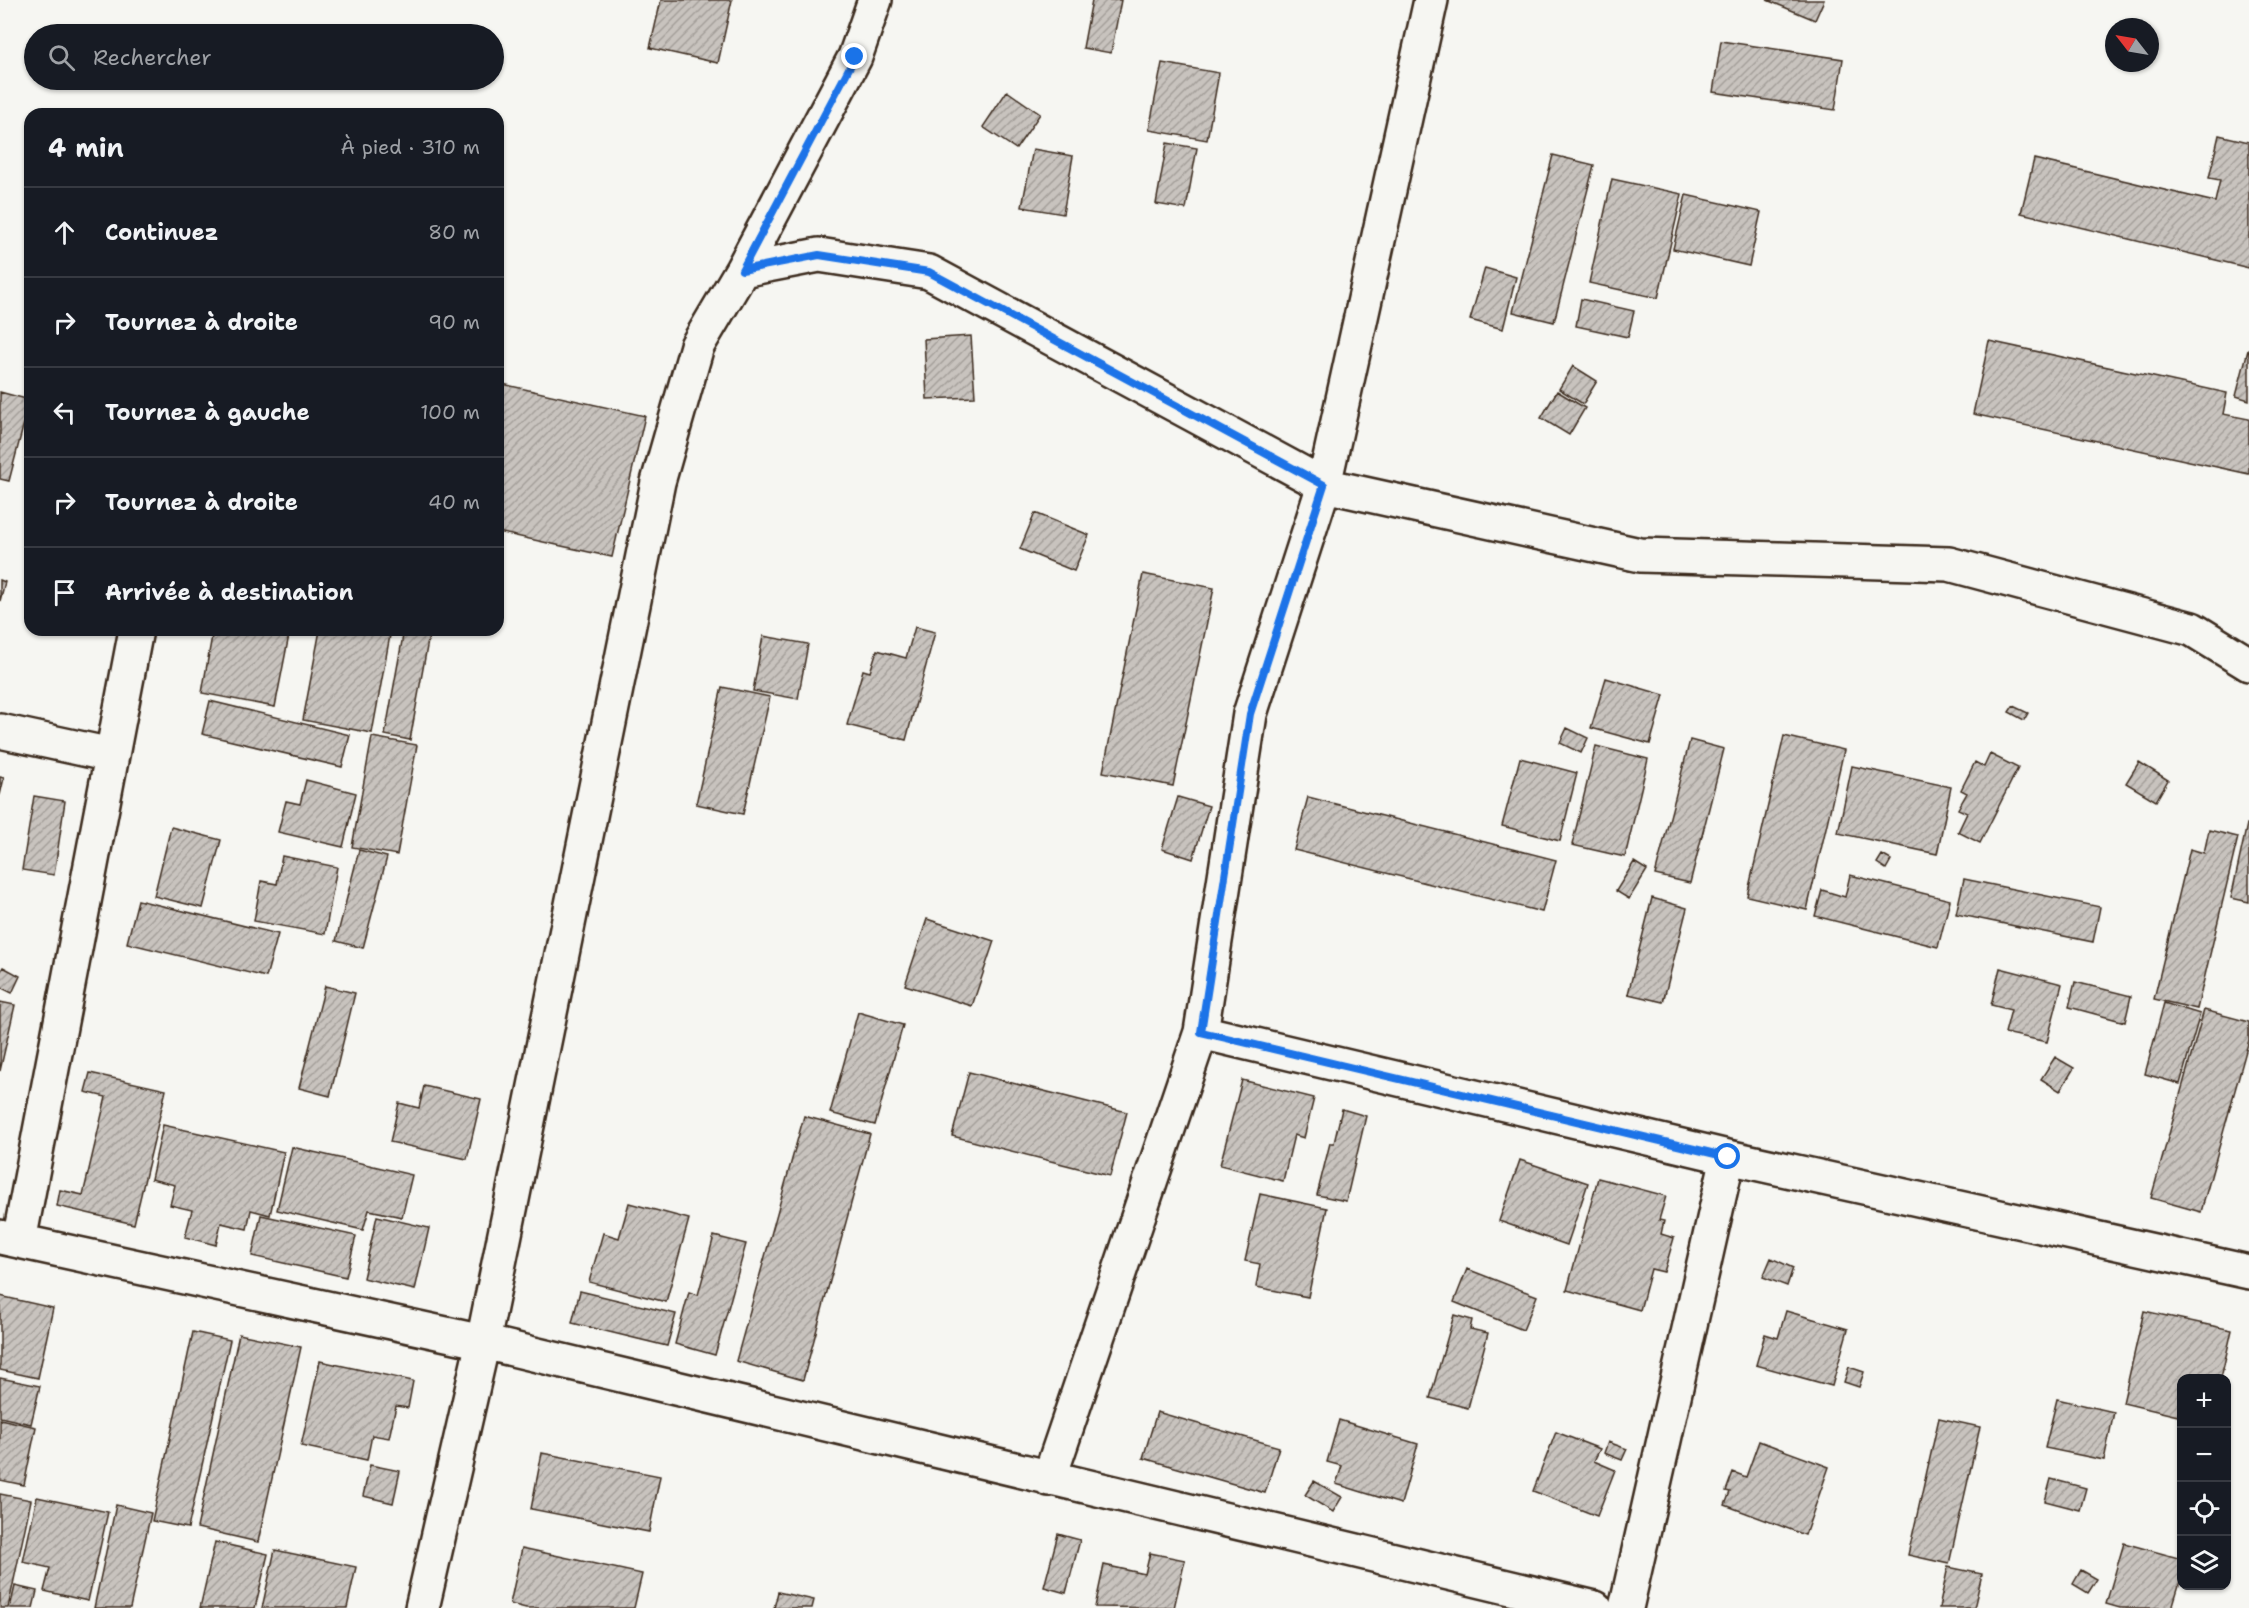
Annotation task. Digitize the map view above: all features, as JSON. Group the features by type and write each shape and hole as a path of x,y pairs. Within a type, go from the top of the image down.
{"street":[{"path":"422,1608 483,1342 658,482 697,346 742,270 855,57 874,0"},
{"path":"1049,1479 1201,1032 1250,714 1324,485 1431,0"},
{"path":"742,270 819,255 929,272 1324,485 1640,555 1949,564 2192,629 2249,664"},
{"path":"135,636 10,1239 483,1342 1595,1608"},
{"path":"0,731 111,755"},
{"path":"1201,1032 1728,1157 2249,1272"},
{"path":"1626,1608 1728,1157"}],"building":[{"path":"661,0 732,0 718,63 650,48"},
{"path":"1092,0 1121,0 1111,53 1083,48"},
{"path":"1767,0 1824,0 1815,20"},
{"path":"1721,41 1843,59 1835,110 1713,92"},
{"path":"1162,63 1219,73 1207,140 1149,130"},
{"path":"1007,91 1040,114 1016,149 983,127"},
{"path":"2219,135 2249,142 2249,268 2021,213 2034,159 2215,202 2220,180 2209,178"},
{"path":"1167,143 1197,148 1186,209 1156,204"},
{"path":"1033,149 1073,156 1063,214 1022,207"},
{"path":"1553,155 1594,165 1554,322 1513,312"},
{"path":"1612,179 1682,194 1658,298 1589,283"},
{"path":"1686,195 1761,212 1749,266 1673,249"},
{"path":"1485,268 1516,277 1503,329 1470,320"},
{"path":"1581,299 1634,311 1628,337 1576,326"},
{"path":"971,336 975,397 927,399 924,339"},
{"path":"1989,341 2227,393 2223,414 2249,419 2249,474 1973,414"},
{"path":"2249,350 2249,400 2236,396"},
{"path":"1573,366 1597,381 1583,404 1559,389"},
{"path":"504,384 645,416 612,557 504,533"},
{"path":"1557,391 1585,408 1569,435 1541,418"},
{"path":"0,392 24,398 24,423 9,481 0,479"},
{"path":"1035,513 1089,535 1074,571 1020,549"},
{"path":"1143,574 1214,588 1173,786 1103,772"},
{"path":"0,580 5,582 0,601"},
{"path":"915,627 935,632 906,740 847,725 863,670 870,672 877,650 906,658"},
{"path":"212,636 289,636 275,707 202,693"},
{"path":"319,636 390,636 372,733 303,720"},
{"path":"403,636 429,636 410,740 385,735"},
{"path":"763,636 808,644 798,699 753,691"},
{"path":"1606,678 1664,695 1650,744 1591,728"},
{"path":"722,687 770,697 743,814 696,804"},
{"path":"210,701 350,735 342,767 202,734"},
{"path":"2013,706 2028,713 2024,720 2009,712"},
{"path":"1567,728 1588,738 1581,753 1560,743"},
{"path":"1784,736 1844,750 1807,910 1747,896"},
{"path":"372,737 417,745 397,855 352,847"},
{"path":"1690,740 1724,749 1690,883 1655,875"},
{"path":"1596,746 1648,759 1625,857 1572,845"},
{"path":"1990,754 2018,768 1980,843 1958,832 1967,813 1958,809 1967,793 1961,790 1975,762 1984,767"},
{"path":"1520,758 1577,773 1560,841 1502,826"},
{"path":"2139,762 2168,780 2156,801 2126,783"},
{"path":"1852,766 1951,787 1937,854 1838,833"},
{"path":"0,777 4,778 0,795"},
{"path":"306,780 356,793 343,847 278,832 286,801 300,804"},
{"path":"34,796 65,801 54,875 22,870"},
{"path":"1178,797 1209,806 1193,859 1162,849"},
{"path":"1308,797 1556,860 1542,912 1294,850"},
{"path":"2247,824 2249,825 2249,902 2231,898"},
{"path":"171,827 221,840 203,908 154,896"},
{"path":"2209,830 2238,837 2197,1009 2154,999 2190,849 2204,853"},
{"path":"359,850 387,857 363,948 336,941"},
{"path":"1882,855 1891,860 1886,869 1877,863"},
{"path":"282,856 337,867 325,934 254,921 261,881 277,884"},
{"path":"1634,862 1647,870 1629,899 1616,891"},
{"path":"1850,875 1950,900 1938,947 1815,916 1822,890 1845,897"},
{"path":"1964,879 2100,907 2093,942 1956,914"},
{"path":"1652,898 1687,908 1663,1002 1628,994"},
{"path":"138,900 278,934 266,977 127,943"},
{"path":"927,919 994,941 972,1006 905,985"},
{"path":"3,967 20,976 12,993 0,987 0,972"},
{"path":"2000,968 2062,984 2047,1042 2005,1033 2011,1010 1991,1005"},
{"path":"2075,982 2131,996 2125,1022 2069,1007"},
{"path":"325,986 355,993 330,1096 299,1088"},
{"path":"0,1002 15,1005 0,1071"},
{"path":"2164,1003 2200,1014 2180,1084 2145,1074"},
{"path":"2204,1010 2249,1022 2249,1040 2201,1212 2151,1198"},
{"path":"858,1012 903,1025 875,1125 830,1113"},
{"path":"2055,1057 2074,1068 2060,1091 2041,1079"},
{"path":"969,1072 1127,1112 1110,1176 952,1136"},
{"path":"90,1073 166,1090 134,1224 57,1206 60,1190 83,1195 106,1097 85,1092"},
{"path":"1242,1080 1314,1098 1304,1138 1294,1135 1283,1181 1220,1165"},
{"path":"424,1086 481,1099 467,1159 390,1142 399,1103 419,1108"},
{"path":"1342,1109 1366,1116 1346,1201 1317,1195 1330,1143 1334,1143"},
{"path":"804,1116 870,1134 803,1380 736,1361"},
{"path":"163,1125 284,1152 270,1215 251,1210 247,1229 221,1223 216,1245 185,1237 192,1210 170,1205 175,1185 151,1179"},
{"path":"292,1147 412,1175 402,1217 369,1210 363,1230 277,1210"},
{"path":"1520,1160 1588,1183 1567,1245 1499,1221"},
{"path":"1598,1178 1666,1196 1659,1220 1664,1221 1661,1234 1674,1238 1664,1272 1651,1269 1640,1310 1567,1290"},
{"path":"1260,1194 1327,1208 1308,1297 1256,1287 1260,1264 1245,1261"},
{"path":"629,1203 689,1219 666,1302 589,1282 603,1233 619,1238"},
{"path":"261,1215 356,1236 346,1277 252,1256"},
{"path":"377,1216 429,1228 415,1290 363,1278"},
{"path":"714,1236 746,1244 715,1355 675,1344 689,1292 698,1295"},
{"path":"1771,1258 1793,1268 1787,1286 1763,1277"},
{"path":"1467,1269 1537,1296 1523,1330 1454,1302"},
{"path":"580,1291 676,1314 667,1346 572,1323"},
{"path":"0,1296 53,1308 38,1378 0,1370"},
{"path":"1786,1311 1848,1329 1832,1386 1756,1365 1765,1334 1778,1338"},
{"path":"2144,1311 2232,1330 2222,1374 2177,1374 2177,1416 2123,1403"},
{"path":"1454,1315 1472,1320 1470,1329 1488,1333 1468,1408 1430,1398"},
{"path":"193,1332 230,1340 188,1528 152,1521"},
{"path":"239,1334 301,1347 258,1542 197,1528"},
{"path":"320,1361 413,1381 408,1408 396,1406 389,1438 372,1435 367,1460 301,1446"},
{"path":"1849,1367 1864,1372 1859,1387 1844,1382"},
{"path":"0,1378 40,1386 31,1424 0,1417"},
{"path":"2057,1399 2114,1412 2104,1460 2045,1448"},
{"path":"1157,1412 1279,1447 1265,1493 1143,1458"},
{"path":"1939,1418 1980,1427 1949,1564 1908,1555"},
{"path":"0,1419 36,1427 24,1485 0,1480"},
{"path":"1339,1420 1418,1444 1401,1504 1336,1484 1342,1466 1327,1462"},
{"path":"1556,1432 1600,1449 1594,1461 1615,1470 1597,1516 1533,1491"},
{"path":"1759,1441 1829,1467 1805,1535 1725,1505 1730,1492 1726,1491 1733,1472 1746,1477"},
{"path":"1608,1442 1627,1449 1622,1460 1604,1453"},
{"path":"542,1453 660,1476 649,1532 531,1509"},
{"path":"370,1465 400,1471 393,1503 363,1496"},
{"path":"2051,1479 2086,1488 2080,1510 2045,1501"},
{"path":"1314,1481 1342,1497 1333,1512 1305,1495"},
{"path":"0,1494 31,1500 8,1608 0,1608"},
{"path":"37,1497 108,1512 88,1601 44,1591 50,1568 23,1562"},
{"path":"116,1505 151,1513 130,1608 94,1608"},
{"path":"1058,1534 1080,1540 1066,1593 1044,1587"},
{"path":"215,1542 268,1554 255,1608 200,1608"},
{"path":"2124,1543 2177,1558 2177,1590 2172,1608 2120,1608 2106,1604"},
{"path":"522,1548 642,1574 634,1608 526,1608 510,1604"},
{"path":"275,1550 356,1567 347,1608 262,1608"},
{"path":"1150,1553 1185,1560 1174,1608 1095,1607 1104,1565 1145,1574"},
{"path":"1948,1567 1982,1574 1974,1608 1939,1608"},
{"path":"2081,1570 2097,1579 2088,1593 2073,1584"},
{"path":"15,1586 37,1591 33,1608 10,1608"},
{"path":"778,1592 814,1600 812,1608 774,1608"}],"route":[{"path":"855,57 742,270 819,255 929,272 1324,485 1250,714 1201,1032 1728,1157"}]}
